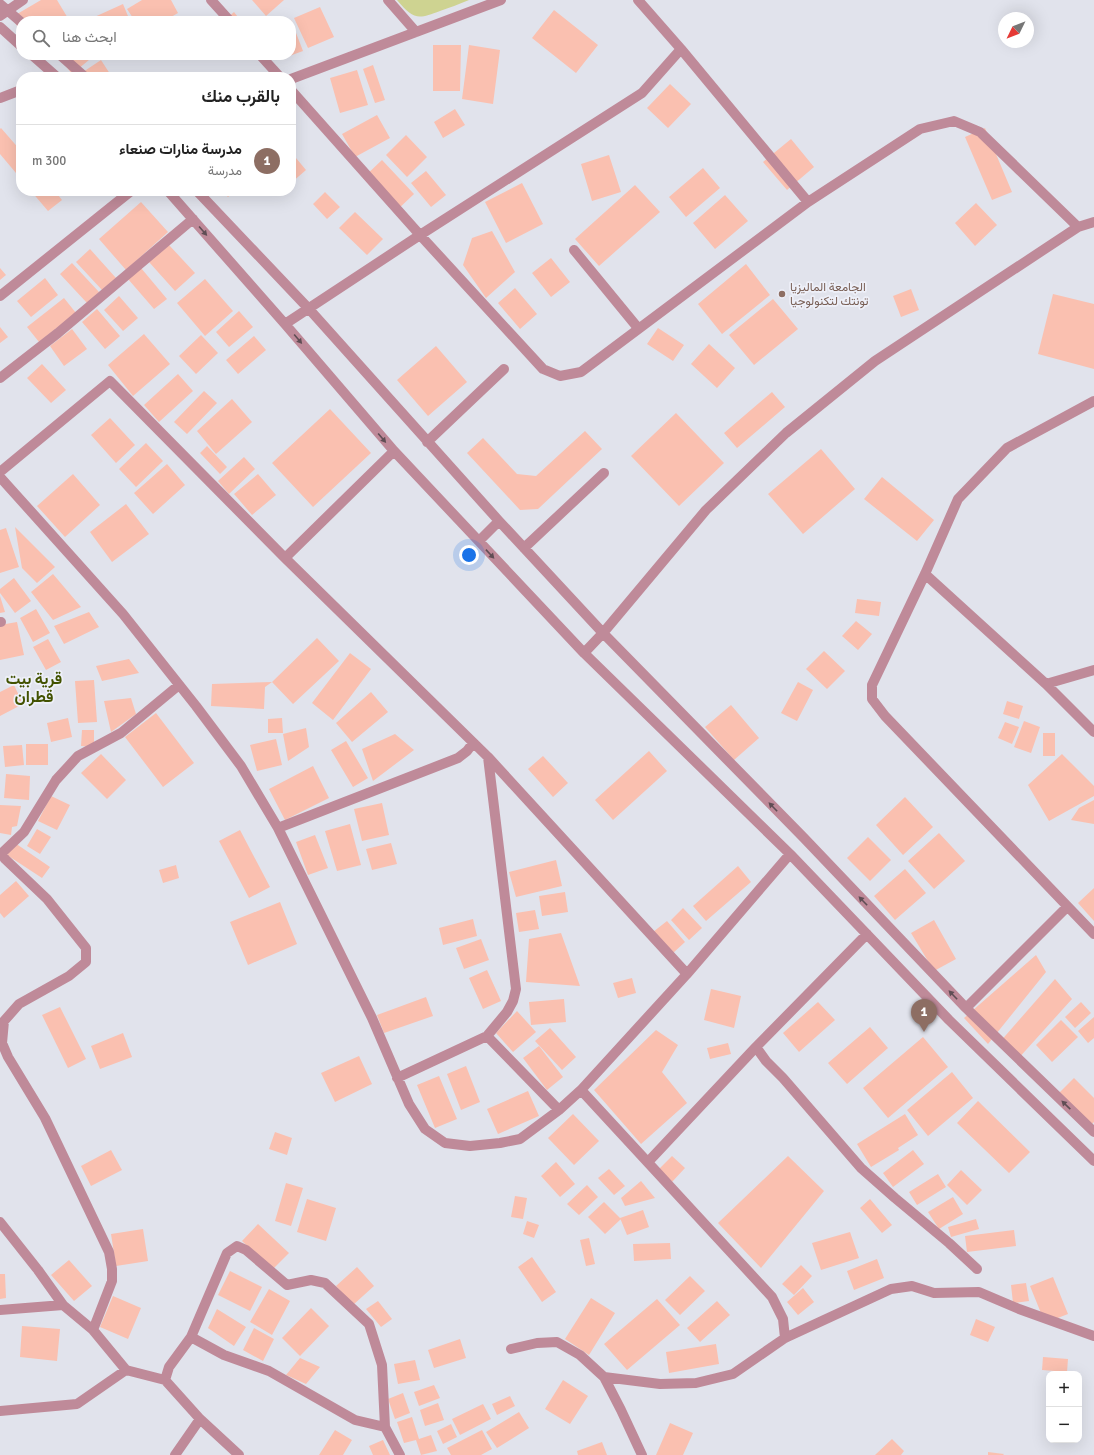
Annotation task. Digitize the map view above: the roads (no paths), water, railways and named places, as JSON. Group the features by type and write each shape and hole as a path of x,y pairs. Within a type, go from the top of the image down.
{"street":[{"path":"16,19 3,10 23,0"},
{"path":"211,0 225,16"},
{"path":"388,0 416,32"},
{"path":"296,77 501,0"},
{"path":"638,0 681,49 808,202"},
{"path":"0,27 16,41"},
{"path":"285,324 420,234 642,93 681,49"},
{"path":"37,60 50,72"},
{"path":"66,60 79,72"},
{"path":"265,60 275,72"},
{"path":"0,98 16,92"},
{"path":"296,96 543,369 560,376 581,372 808,202 920,130 954,121 980,132 1078,227"},
{"path":"0,296 125,196"},
{"path":"172,196 394,451 584,653 790,854 949,1020 1094,1161"},
{"path":"202,196 308,309 427,442 603,633 804,838 966,1008 1094,1132"},
{"path":"0,378 58,333 193,219"},
{"path":"584,653 603,633 706,510 786,433 875,361 1078,227 1094,222"},
{"path":"574,250 638,328"},
{"path":"427,442 504,369"},
{"path":"0,472 110,381 285,558 488,757 687,974"},
{"path":"1094,401 1007,448 958,499 925,574 872,685 872,700 885,716 1094,934"},
{"path":"285,558 394,451"},
{"path":"524,548 604,473"},
{"path":"0,477 123,614 241,766 278,828 372,1018 409,1104 424,1129 445,1144 470,1146 520,1139 558,1110 581,1090 687,974 790,854"},
{"path":"479,541 499,521"},
{"path":"925,574 1046,684 1094,732"},
{"path":"1046,684 1094,670"},
{"path":"92,1330 112,1281 112,1269 109,1252 45,1118 8,1057 2,1042 4,1021 19,1004 69,976 86,962 86,948 47,899 5,859 3,852 24,832 56,780 78,756 122,733 179,685"},
{"path":"278,828 458,758 468,751 473,742"},
{"path":"397,1078 487,1036 507,1012 513,1000 516,989 488,757"},
{"path":"966,1008 1067,907"},
{"path":"648,1162 756,1047 867,934"},
{"path":"487,1036 558,1110"},
{"path":"756,1047 766,1061 783,1078 861,1168 894,1198 949,1243 977,1269"},
{"path":"581,1090 772,1296 783,1320 785,1338"},
{"path":"0,1222 38,1270 63,1305 92,1330 126,1370 165,1380 200,1419 239,1455"},
{"path":"165,1380 169,1368 191,1338 227,1253 238,1246 246,1250 287,1285 311,1280 325,1282 368,1324 382,1365 385,1427 400,1455"},
{"path":"604,1377 660,1384 696,1382 733,1374 785,1338 891,1289 912,1286 934,1293 979,1292 1019,1309 1094,1336"},
{"path":"0,1310 63,1305"},
{"path":"191,1338 224,1355 270,1371 355,1420 385,1427"},
{"path":"511,1349 537,1342 557,1342 580,1355 604,1377 642,1455"},
{"path":"0,1411 77,1404 126,1370"},
{"path":"175,1455 200,1419"}],"place":[{"name":"الجامعة الماليزيا تونتك لتكنولوجيا","path":"782,294"},
{"name":"مدرسة منارات صنعاء","path":"924,1032"}],"district":[{"name":"قرية بيت قطران","path":"34,688"}]}
